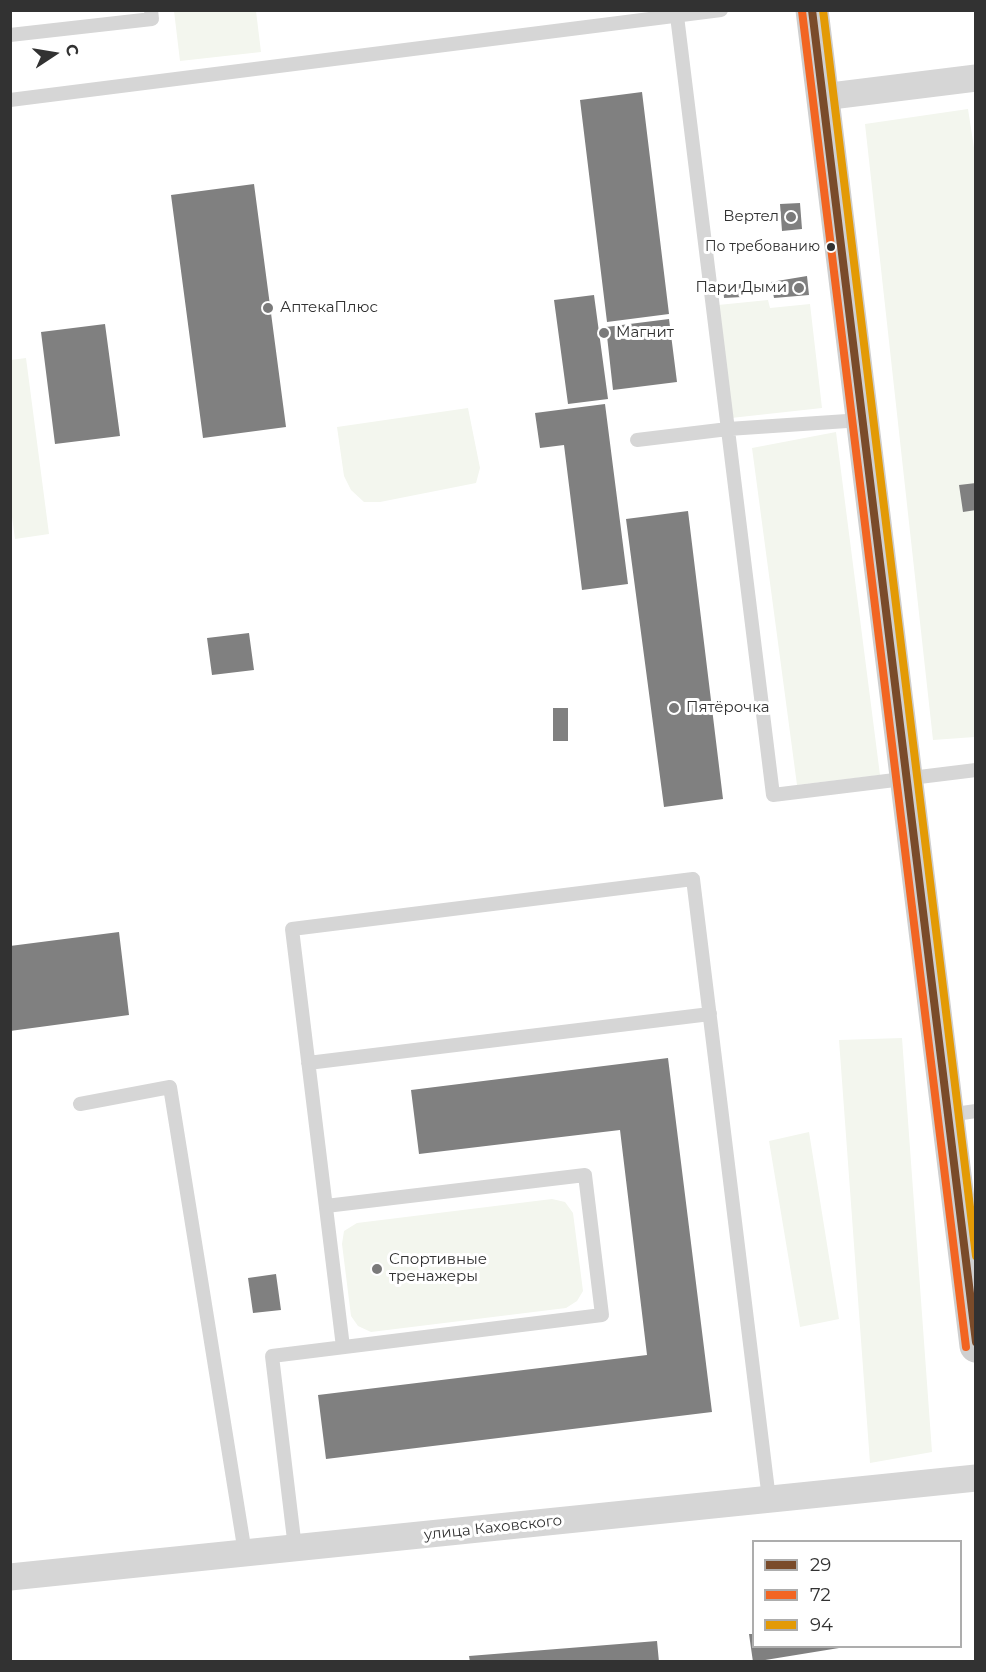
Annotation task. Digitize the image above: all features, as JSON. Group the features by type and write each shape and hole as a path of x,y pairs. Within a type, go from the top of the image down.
{"main road":[{"path":"812,10 906,778 961,1113 975,1346"}],"street":[{"path":"823,97 975,78"},
{"name":"улица Каховского","path":"10,1577 975,1478"}],"lane":[{"path":"10,35 152,19 151,10"},
{"path":"10,100 618,17 677,16 721,10"},
{"path":"677,16 773,795 975,770"},
{"path":"637,440 728,429 862,420"},
{"path":"343,1347 292,929 693,879 770,1499"},
{"path":"308,1063 710,1014"},
{"path":"80,1104 170,1087 245,1553"},
{"path":"295,1548 272,1356 602,1315 585,1175 326,1206"}],"shaded area":[{"path":"174,11 256,11 261,52 180,61"},
{"path":"968,109 976,161 975,737 933,740 865,124"},
{"path":"768,300 770,308 810,304 822,408 731,418 718,305"},
{"path":"26,358 49,534 15,539 10,502 11,360"},
{"path":"468,408 480,468 476,483 380,502 364,502 351,490 344,476 337,427"},
{"path":"836,432 880,775 797,785 752,448"},
{"path":"902,1038 932,1452 870,1463 839,1040"},
{"path":"809,1132 839,1319 800,1327 769,1141"},
{"path":"552,1199 565,1202 573,1213 583,1291 577,1301 566,1308 371,1332 358,1326 351,1316 342,1244 344,1231 357,1223"}],"building":[{"path":"642,92 669,314 607,322 580,100"},
{"path":"254,184 286,427 203,438 171,195"},
{"name":"Вертел","path":"800,203 802,229 782,231 780,204"},
{"path":"807,276 809,295 774,298 771,282"},
{"path":"742,284 742,297 724,298 723,285"},
{"path":"594,295 608,399 568,404 554,300"},
{"path":"669,319 677,382 613,390 606,327"},
{"path":"105,324 120,436 55,444 41,332"},
{"path":"605,404 628,584 582,590 564,445 540,448 535,413"},
{"path":"976,483 976,510 963,512 959,485"},
{"path":"688,511 723,799 664,807 626,519"},
{"path":"249,633 254,670 212,675 207,638"},
{"path":"553,708 568,708 568,741 553,741"},
{"path":"119,932 129,1015 10,1031 10,946"},
{"path":"668,1058 712,1412 326,1459 318,1395 647,1355 620,1130 419,1154 411,1090"},
{"path":"276,1274 281,1310 253,1313 248,1278"},
{"path":"749,1634 752,1634 752,1648 839,1648 753,1662"},
{"path":"657,1641 659,1662 470,1662 469,1656"}],"transit line":[{"name":"29","path":"812,10 976,1342"},
{"name":"94","path":"823,10 976,1256"},
{"name":"72","path":"802,11 966,1347"}],"place":[{"name":"Вертел","path":"791,217"},
{"name":"По требованию","path":"831,247"},
{"name":"Пари Дыми","path":"799,288"},
{"name":"АптекаПлюс","path":"268,308"},
{"name":"Магнит","path":"604,333"},
{"name":"Пятёрочка","path":"674,708"},
{"name":"Спортивные тренажеры","path":"377,1269"}]}
